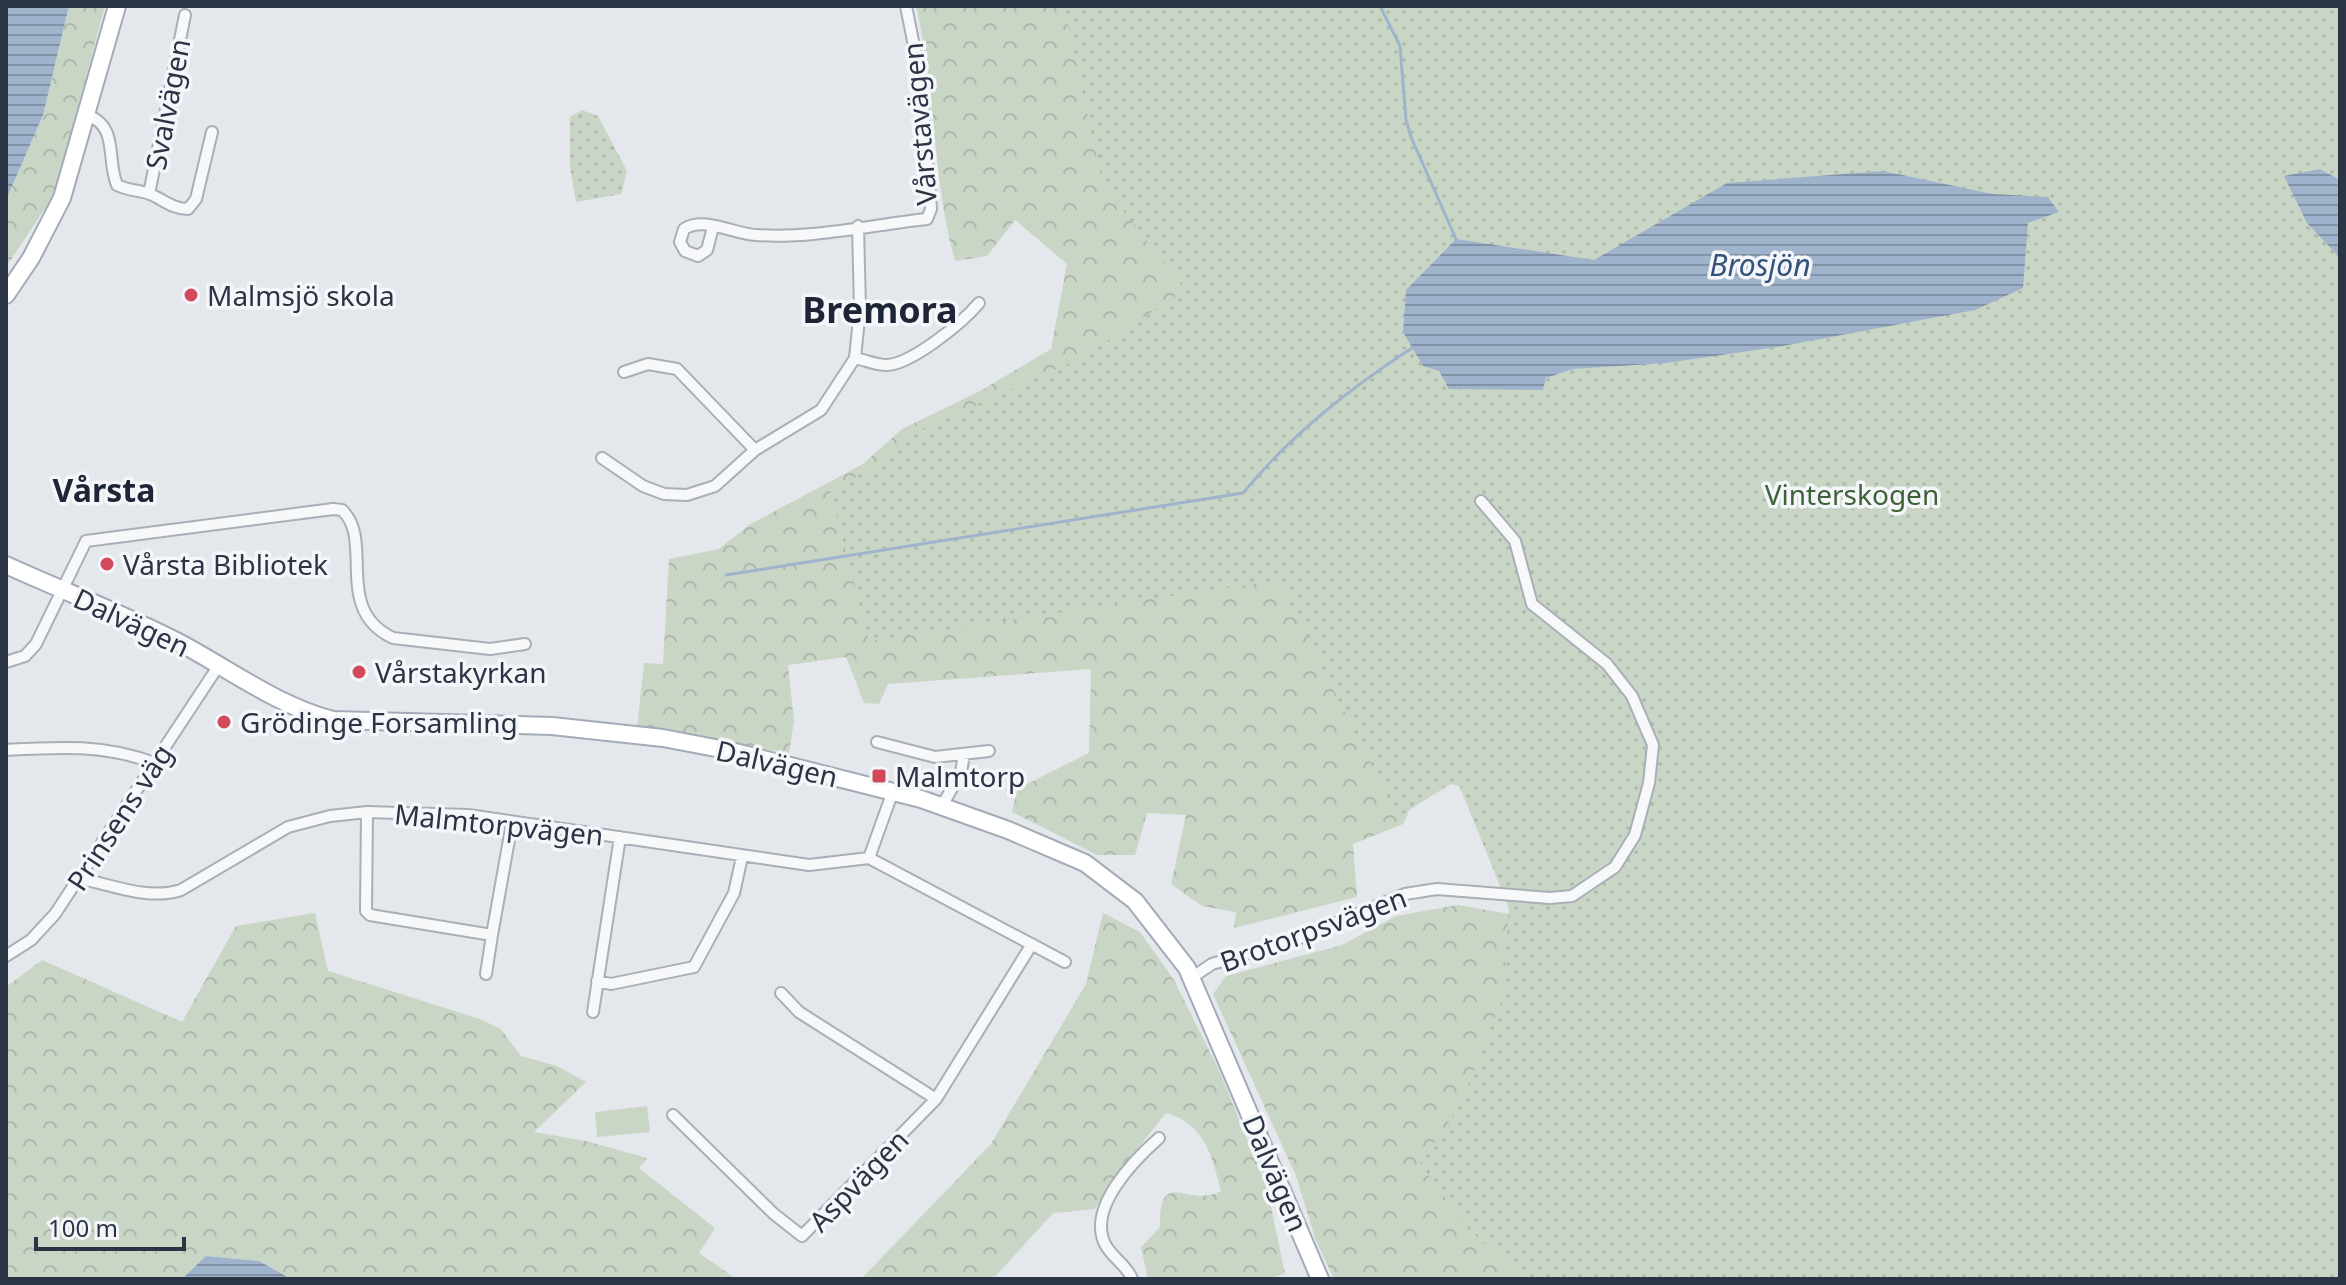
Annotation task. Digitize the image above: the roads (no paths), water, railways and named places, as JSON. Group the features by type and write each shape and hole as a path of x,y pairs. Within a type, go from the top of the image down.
{"main road":[{"path":"6,295 53,219 88,115 117,6"},
{"name":"Dalvägen","path":"6,565 219,665 267,695 333,720 552,726 609,731 731,751 942,806 1063,853 1103,876 1149,916 1180,955 1316,1278"}],"street":[{"name":"Vårstavägen","path":"713,227 781,237 927,219 931,209 921,81 906,6"},
{"name":"Svalvägen","path":"149,194 185,15"},
{"path":"88,115 101,121 110,136 111,164 117,185 149,194 178,209 188,209 196,199 212,132"},
{"path":"602,458 643,486 664,494 687,495 715,486 755,450 821,410 855,358 860,309 858,226"},
{"path":"855,358 885,366 902,362 966,319 979,303"},
{"path":"624,372 648,364 677,369 755,450"},
{"name":"Brotorpsvägen","path":"1191,978 1212,964 1303,937 1405,894 1437,889 1550,898 1572,896 1615,867 1635,835 1653,745 1632,696 1607,664 1532,604 1515,541 1481,501"},
{"path":"6,662 25,656 36,644 86,541 304,511 342,510 352,519 356,530 356,591 373,622 385,634 404,640 490,649 525,644"},
{"name":"Prinsens väg","path":"6,956 31,940 55,914 219,665"},
{"path":"877,742 935,757 989,751"},
{"path":"6,750 97,747 123,751 154,763"},
{"path":"942,806 961,772 964,754"},
{"path":"893,791 869,858 1065,962"},
{"path":"367,812 364,904 370,915 492,935"},
{"name":"Malmtorpvägen","path":"77,878 149,895 167,895 181,890 288,827 330,816 367,812 468,815 809,865 869,858"},
{"path":"486,974 512,823"},
{"path":"593,1012 620,837"},
{"path":"597,981 611,984 694,967 734,893 742,857"},
{"name":"Aspvägen","path":"673,1115 774,1214 802,1236 936,1099 1032,944"},
{"path":"781,993 799,1012 936,1099"},
{"path":"1132,1279 1104,1243 1101,1220 1112,1195 1159,1138"}],"water":[{"path":"6,6 69,6 43,115 6,200"},
{"path":"2320,169 2340,180 2340,258 2307,223 2284,176"},
{"name":"Brosjön","path":"1883,171 1993,194 2048,197 2059,212 2028,223 2023,288 1975,310 1783,346 1666,363 1573,369 1546,378 1543,390 1449,389 1439,371 1423,366 1403,332 1406,290 1456,239 1594,260 1727,183"},
{"path":"206,1256 259,1261 291,1279 182,1279"}],"waterway":[{"path":"1380,6 1400,46 1406,120 1411,137 1456,239"},
{"path":"726,575 1243,493 1281,451 1322,414 1412,348"}],"place":[{"name":"Malmsjö skola","path":"191,295"},
{"name":"Vårsta Bibliotek","path":"107,564"},
{"name":"Vårstakyrkan","path":"359,672"},
{"name":"Grödinge Forsamling","path":"224,722"},
{"name":"Malmtorp","path":"879,776"}],"district":[{"name":"Bremora","path":"880,309"},
{"name":"Vårsta","path":"104,489"}],"park label":[{"name":"Vinterskogen","path":"1852,494"}]}
